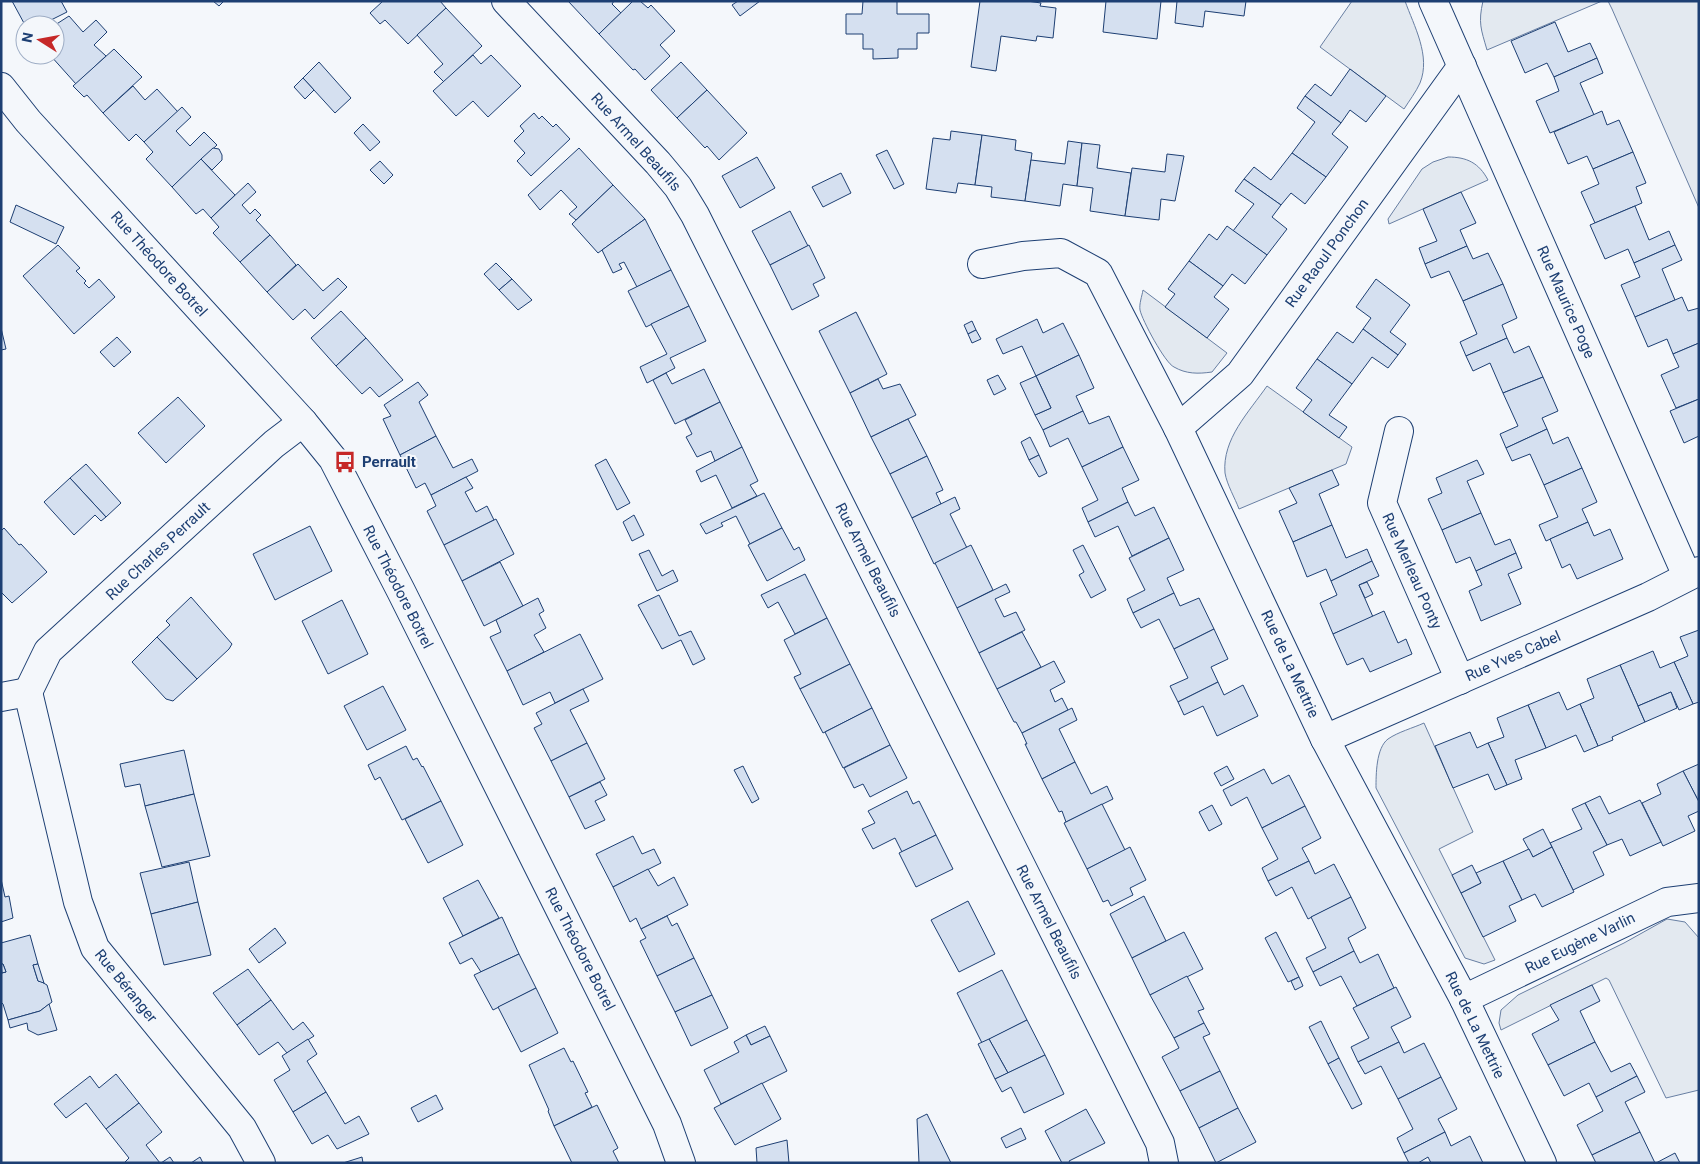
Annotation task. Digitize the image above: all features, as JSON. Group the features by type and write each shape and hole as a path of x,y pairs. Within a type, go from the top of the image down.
{"street":[{"name":"Rue Armel Beaufils","path":"506,1 658,162 678,187 695,216 1160,1143 1164,1163"},
{"name":"Rue Maurice Poge","path":"1434,1 1693,573"},
{"path":"1445,27 1453,1"},
{"name":"Rue Raoul Ponchon","path":"1178,428 1240,374 1462,66"},
{"name":"Rue Théodore Botrel","path":"1,87 28,122 303,422 333,459 397,582 667,1124 681,1163"},
{"name":"Rue de La Mettrie","path":"982,264 1023,256 1061,252 1098,273 1178,428 1325,739 1464,999 1542,1163"},
{"name":"Rue Charles Perrault","path":"28,692 48,651 274,444 303,422"},
{"name":"Rue Merleau Ponty","path":"1399,431 1382,503 1460,680"},
{"name":"Rue Yves Cabel","path":"1325,739 1648,597 1693,573"},
{"path":"1,697 28,692"},
{"name":"Rue Béranger","path":"28,692 78,902 95,948 242,1128 261,1163"},
{"name":"Rue Eugène Varlin","path":"1464,999 1667,902 1699,898"}],"shaded area":[{"path":"1352,1 1405,1 1417,31 1424,62 1420,83 1404,109 1320,47"},
{"path":"1483,1 1602,1 1487,50 1481,26"},
{"path":"1608,1 1699,1 1699,208 1612,9"},
{"path":"1448,157 1461,158 1472,162 1481,169 1488,180 1389,224 1388,219 1422,169 1433,162"},
{"path":"1143,290 1227,353 1212,372 1188,372 1170,364 1154,341 1140,310"},
{"path":"1267,386 1352,447 1346,464 1239,509 1229,487 1225,473 1225,461 1232,437"},
{"path":"1424,723 1473,832 1439,849 1495,960 1484,964 1465,958 1376,788 1379,755 1384,743 1396,734"},
{"path":"1667,919 1685,922 1699,938 1699,1090 1666,1098 1609,980 1606,978 1501,1030 1499,1023 1501,1010 1518,995 1624,943"}],"building":[{"path":"12,1 61,1 67,12 61,15 20,15"},
{"path":"213,1 224,1 219,6"},
{"path":"383,1 440,1 446,8 408,44 385,20 380,24 370,13"},
{"path":"568,1 614,1 612,4 621,13 599,34"},
{"path":"633,1 640,1 648,8 651,5 675,31 660,45 670,56 645,80 599,34"},
{"path":"738,1 760,1 740,16 732,5"},
{"path":"863,1 897,1 897,14 929,14 929,33 917,33 917,49 898,49 898,58 873,59 873,49 863,49 863,34 846,34 846,14 862,14"},
{"path":"980,1 1027,1 1041,3 1040,6 1056,8 1053,38 1037,36 1036,41 1001,36 996,71 971,67"},
{"path":"1106,1 1161,1 1157,39 1103,32"},
{"path":"1177,1 1246,1 1244,16 1205,11 1203,27 1175,23"},
{"path":"446,8 482,46 444,82 434,72 443,64 417,35"},
{"path":"69,16 83,32 96,20 107,32 94,45 106,56 76,84 59,65 65,65 65,19"},
{"path":"1555,22 1568,52 1590,43 1597,58 1554,77 1547,63 1525,73 1511,41"},
{"path":"114,49 142,77 103,113 87,95 84,97 73,86"},
{"path":"473,55 481,64 491,55 521,86 488,117 473,101 456,116 433,91"},
{"path":"1597,58 1603,73 1580,83 1594,115 1550,133 1536,101 1559,91 1554,77"},
{"path":"319,62 351,98 335,113 303,78"},
{"path":"681,62 707,90 677,118 651,90"},
{"path":"1350,69 1386,96 1366,122 1350,110 1341,123 1305,96 1315,84 1331,96"},
{"path":"303,78 314,90 305,99 294,87"},
{"path":"133,86 145,100 157,89 178,112 144,142 136,134 129,141 103,113"},
{"path":"707,90 747,133 719,160 677,118"},
{"path":"1305,96 1341,123 1332,134 1348,147 1326,177 1292,153 1315,122 1297,108"},
{"path":"182,107 191,117 176,131 190,146 204,132 217,145 172,187 146,159 153,152 144,142"},
{"path":"1602,111 1607,125 1619,120 1633,152 1593,169 1587,156 1568,164 1554,132"},
{"path":"534,113 539,119 542,116 553,127 556,124 570,139 531,176 517,161 525,153 514,141 524,131 520,126"},
{"path":"363,124 380,142 370,151 354,133"},
{"path":"951,131 982,135 975,185 958,183 956,193 926,189 933,138 950,140"},
{"path":"982,135 1016,140 1015,150 1032,153 1025,201 991,197 992,187 975,185"},
{"path":"1068,141 1082,143 1077,186 1063,184 1060,206 1025,201 1031,160 1065,164"},
{"path":"1082,143 1100,145 1097,168 1131,173 1125,216 1090,211 1093,188 1077,186"},
{"path":"213,148 219,149 222,160 212,170 201,159"},
{"path":"579,148 613,185 576,220 569,214 577,207 561,190 540,210 528,195"},
{"path":"887,150 904,184 894,189 876,155"},
{"path":"1633,152 1646,183 1636,187 1642,203 1595,223 1581,192 1599,184 1593,169"},
{"path":"1292,153 1326,177 1305,204 1291,193 1281,205 1244,179 1254,167 1271,180"},
{"path":"1167,154 1184,156 1175,201 1161,199 1159,220 1125,216 1132,168 1165,172"},
{"path":"757,157 775,188 740,208 722,176"},
{"path":"201,159 235,195 211,218 203,209 196,214 172,187"},
{"path":"380,161 393,175 384,184 370,170"},
{"path":"841,173 851,193 823,207 812,187"},
{"path":"1244,179 1281,205 1272,217 1287,229 1267,255 1233,231 1254,204 1235,191"},
{"path":"248,183 256,192 242,205 250,214 255,209 261,215 256,220 270,235 240,262 213,233 219,227 211,218"},
{"path":"613,185 645,219 598,253 572,224"},
{"path":"1461,192 1476,223 1460,230 1467,246 1425,264 1419,248 1437,241 1423,209"},
{"path":"16,205 64,227 56,244 10,222"},
{"path":"1635,206 1649,240 1669,231 1675,245 1634,263 1628,249 1605,259 1590,225"},
{"path":"790,211 808,246 770,265 752,231"},
{"path":"645,219 671,270 637,287 624,262 619,264 622,269 613,273 602,250"},
{"path":"1227,226 1267,255 1245,284 1232,274 1223,286 1189,261 1209,234 1217,240"},
{"path":"270,235 296,265 267,292 240,262"},
{"path":"58,245 80,268 76,271 86,281 84,283 89,288 99,279 115,297 74,334 23,276"},
{"path":"809,245 825,278 813,284 819,296 792,310 770,265"},
{"path":"1675,245 1682,260 1662,269 1675,300 1635,317 1621,285 1640,277 1634,263"},
{"path":"1467,246 1473,259 1488,253 1503,284 1463,301 1449,271 1431,278 1425,264"},
{"path":"1189,261 1223,286 1214,297 1229,309 1207,338 1165,307 1175,294 1168,289"},
{"path":"496,263 512,279 499,290 484,274"},
{"path":"298,264 323,291 338,278 347,287 314,319 305,309 293,320 267,292"},
{"path":"671,270 689,306 646,327 628,291"},
{"path":"512,279 532,300 518,310 499,290"},
{"path":"1376,279 1410,305 1390,332 1406,344 1398,355 1363,329 1371,318 1356,307"},
{"path":"1503,284 1517,318 1502,325 1507,338 1466,356 1460,342 1477,334 1463,301"},
{"path":"1682,297 1688,311 1699,308 1699,343 1673,354 1667,339 1648,347 1635,317"},
{"path":"689,306 706,341 670,358 675,368 647,383 640,367 667,354 651,324"},
{"path":"341,311 366,338 336,366 311,338"},
{"path":"856,312 887,374 850,393 819,331"},
{"path":"1037,319 1043,333 1063,323 1079,355 1036,376 1022,346 1003,354 996,339"},
{"path":"972,321 976,330 968,334 964,325"},
{"path":"1,328 6,349 1,350"},
{"path":"1363,329 1398,355 1388,368 1372,357 1352,384 1317,359 1337,332 1353,343"},
{"path":"976,330 981,339 972,343 968,334"},
{"path":"117,337 131,352 114,367 100,352"},
{"path":"366,338 403,380 379,397 370,387 362,394 336,366"},
{"path":"1507,338 1514,353 1529,346 1543,377 1503,393 1490,363 1473,371 1466,356"},
{"path":"1699,343 1699,399 1676,408 1661,375 1679,367 1673,354"},
{"path":"1079,355 1094,388 1076,396 1083,411 1043,430 1035,415 1051,408 1036,376"},
{"path":"1317,359 1352,384 1329,415 1347,427 1339,438 1303,412 1312,400 1296,388"},
{"path":"704,369 720,402 675,424 653,380 666,373 672,384"},
{"path":"998,375 1006,389 994,395 987,380"},
{"path":"1036,376 1051,408 1035,415 1020,383"},
{"path":"1543,377 1558,411 1542,418 1547,429 1506,448 1500,434 1518,426 1503,393"},
{"path":"878,379 883,389 900,384 916,415 871,437 850,393"},
{"path":"418,382 428,395 419,402 436,436 400,455 383,419 391,416 384,405"},
{"path":"178,397 205,426 166,463 138,433"},
{"path":"1699,399 1699,436 1684,443 1670,411"},
{"path":"720,402 742,447 715,461 711,451 697,457 686,437 692,434 685,420"},
{"path":"1083,411 1089,424 1109,416 1123,447 1082,467 1068,438 1050,447 1043,430"},
{"path":"908,419 927,456 890,474 871,437"},
{"path":"1547,429 1553,444 1568,437 1582,468 1544,485 1530,454 1512,461 1506,448"},
{"path":"436,436 453,468 472,459 478,471 431,495 425,483 416,488 400,455"},
{"path":"1030,437 1039,455 1029,460 1021,442"},
{"path":"742,447 758,481 750,485 757,496 732,508 716,475 701,482 696,471"},
{"path":"1123,447 1139,480 1122,488 1128,502 1088,522 1082,508 1098,500 1082,467"},
{"path":"1039,455 1047,473 1039,477 1029,460"},
{"path":"927,456 943,490 936,493 941,504 912,518 890,474"},
{"path":"606,459 630,503 617,510 595,465"},
{"path":"1477,460 1484,474 1467,481 1481,513 1442,530 1428,499 1442,493 1436,478"},
{"path":"86,464 121,503 106,517 70,478"},
{"path":"1582,468 1597,502 1582,509 1588,522 1546,541 1539,525 1558,517 1544,485"},
{"path":"1332,470 1339,485 1319,494 1332,525 1293,542 1279,511 1297,503 1289,488"},
{"path":"466,477 473,488 465,492 476,512 487,506 494,520 444,545 427,511 436,506 431,495"},
{"path":"70,478 106,517 101,521 95,515 74,535 44,502"},
{"path":"764,493 782,528 750,544 736,516 721,523 723,526 706,534 700,524"},
{"path":"955,497 960,509 950,514 967,548 934,564 912,518"},
{"path":"1128,502 1135,516 1154,507 1169,538 1132,556 1118,526 1095,537 1088,522"},
{"path":"1481,513 1495,545 1510,539 1516,553 1476,571 1470,557 1456,563 1442,530"},
{"path":"634,515 644,535 632,541 623,522"},
{"path":"496,519 514,554 462,581 444,545"},
{"path":"1588,522 1594,536 1610,529 1623,559 1577,579 1570,564 1562,568 1550,539"},
{"path":"1332,525 1346,558 1367,549 1372,561 1331,581 1326,569 1307,577 1293,542"},
{"path":"310,526 332,571 275,600 253,554"},
{"path":"4,528 47,572 12,603 1,592 1,531"},
{"path":"782,528 794,550 799,547 805,560 767,581 748,545"},
{"path":"1169,538 1184,570 1167,578 1174,593 1133,613 1127,599 1145,590 1129,558"},
{"path":"971,545 993,590 957,608 935,563"},
{"path":"1083,545 1106,590 1091,598 1079,575 1084,572 1073,550"},
{"path":"649,550 662,576 673,570 678,581 657,591 639,554"},
{"path":"1516,553 1522,568 1508,574 1521,604 1481,621 1469,591 1482,585 1476,571"},
{"path":"1372,561 1379,576 1359,585 1373,617 1333,634 1320,603 1337,595 1331,581"},
{"path":"500,562 523,606 484,626 462,581"},
{"path":"805,574 827,618 795,634 778,602 768,608 761,595"},
{"path":"1367,582 1373,594 1365,598 1359,585"},
{"path":"1006,584 1010,592 995,599 1004,617 1016,612 1025,630 979,653 957,608"},
{"path":"1174,593 1180,606 1199,598 1214,629 1174,649 1159,619 1141,628 1133,613"},
{"path":"659,595 679,636 691,631 705,659 693,665 681,640 662,649 638,605"},
{"path":"191,597 232,644 197,679 157,637 170,625 166,621"},
{"path":"538,598 544,611 539,614 546,628 534,635 544,652 507,671 490,637 501,632 496,620"},
{"path":"342,600 368,654 328,674 302,621"},
{"path":"1384,611 1398,643 1406,639 1412,654 1370,672 1363,658 1347,665 1333,634"},
{"path":"827,618 850,664 800,689 794,677 801,674 784,640"},
{"path":"1214,629 1228,659 1211,667 1218,682 1178,702 1170,686 1188,678 1174,649"},
{"path":"1699,630 1699,702 1693,704 1674,662 1688,656 1680,637"},
{"path":"1022,632 1041,667 997,689 979,653"},
{"path":"580,634 603,679 555,703 550,692 523,705 507,671"},
{"path":"157,637 197,679 173,701 166,699 132,662"},
{"path":"1653,651 1660,668 1674,662 1693,704 1679,710 1671,692 1638,706 1620,665"},
{"path":"1054,661 1065,682 1050,690 1055,702 1062,698 1068,710 1022,733 1016,722 1014,722 997,689"},
{"path":"850,664 872,708 823,733 800,689"},
{"path":"1620,665 1645,722 1612,737 1613,740 1598,746 1580,704 1594,698 1587,679"},
{"path":"1218,682 1224,695 1243,685 1258,716 1217,736 1203,706 1184,715 1178,702"},
{"path":"383,686 406,730 367,750 344,706"},
{"path":"583,689 589,701 570,710 587,743 551,761 534,728 542,724 536,713"},
{"path":"1559,692 1567,710 1580,704 1598,746 1584,752 1576,735 1546,748 1528,705"},
{"path":"1671,692 1677,708 1645,722 1638,706"},
{"path":"1528,705 1546,748 1515,760 1522,779 1507,785 1488,743 1504,737 1497,718"},
{"path":"872,708 890,745 843,768 825,732"},
{"path":"1072,708 1077,720 1059,729 1075,762 1042,779 1025,744 1027,744 1022,733"},
{"path":"1470,732 1477,748 1488,743 1507,785 1495,790 1488,774 1453,788 1435,746"},
{"path":"587,743 605,779 569,797 551,761"},
{"path":"890,745 907,778 870,797 863,784 854,788 844,768"},
{"path":"406,746 413,760 417,758 423,766 441,801 402,820 380,777 375,780 368,765"},
{"path":"184,750 194,794 145,806 140,784 125,787 120,764"},
{"path":"1075,762 1091,794 1107,786 1113,799 1066,822 1062,811 1059,812 1042,779"},
{"path":"1699,764 1699,802 1683,771"},
{"path":"743,766 759,799 752,803 734,770"},
{"path":"1227,766 1234,779 1221,786 1214,773"},
{"path":"1264,769 1272,784 1289,775 1305,806 1262,828 1247,797 1231,806 1223,790"},
{"path":"1683,771 1699,802 1699,811 1688,816 1695,831 1663,846 1642,803 1661,794 1657,784"},
{"path":"600,782 607,795 595,801 605,820 585,829 569,797"},
{"path":"907,791 913,804 919,801 936,835 902,852 895,838 873,849 862,829 875,823 868,811"},
{"path":"194,794 210,856 162,867 145,806"},
{"path":"1600,796 1609,814 1640,800 1661,842 1630,856 1622,839 1607,845 1585,803"},
{"path":"441,801 463,845 428,863 405,819"},
{"path":"1585,803 1607,845 1593,852 1604,875 1573,890 1550,843 1582,829 1572,809"},
{"path":"1102,804 1125,850 1087,869 1064,823"},
{"path":"1212,805 1222,824 1209,831 1199,812"},
{"path":"1305,806 1321,838 1302,848 1309,861 1268,881 1262,868 1278,859 1262,828"},
{"path":"1543,829 1552,847 1533,857 1523,839"},
{"path":"936,835 953,869 916,887 899,853"},
{"path":"633,836 642,854 654,849 661,863 613,887 596,854"},
{"path":"1130,847 1146,880 1130,888 1133,895 1111,906 1108,900 1103,902 1087,869"},
{"path":"1552,847 1574,892 1542,907 1535,894 1522,900 1503,861 1529,849 1533,857"},
{"path":"1309,861 1315,874 1334,864 1351,897 1308,919 1292,887 1276,896 1268,881"},
{"path":"1503,861 1522,900 1509,906 1516,921 1483,937 1461,893 1481,883 1476,873"},
{"path":"189,862 198,902 151,914 140,873"},
{"path":"1472,865 1481,883 1461,893 1452,875"},
{"path":"648,869 658,886 674,877 688,905 641,929 636,918 630,922 613,887"},
{"path":"1,879 5,897 9,896 13,918 1,922"},
{"path":"478,880 499,918 463,936 443,898"},
{"path":"1144,896 1166,941 1132,958 1110,914"},
{"path":"1351,897 1366,928 1348,938 1354,951 1313,972 1306,958 1326,948 1311,917"},
{"path":"968,901 995,954 959,972 931,920"},
{"path":"198,902 211,955 164,965 151,914"},
{"path":"667,916 672,926 677,923 694,958 657,976 640,941 646,938 641,929"},
{"path":"502,917 519,954 481,972 472,958 460,964 449,943"},
{"path":"275,928 286,943 259,963 249,949"},
{"path":"1184,932 1203,969 1150,995 1132,958"},
{"path":"1276,932 1299,977 1288,982 1265,938"},
{"path":"30,935 38,964 33,965 38,981 47,985 52,1002 40,1011 8,1020 1,1002 1,973 6,972 3,964 1,964 1,943"},
{"path":"1354,951 1360,963 1378,954 1394,988 1357,1006 1341,976 1320,986 1313,972"},
{"path":"519,954 536,988 493,1010 474,975"},
{"path":"694,958 712,995 675,1012 657,976"},
{"path":"1,964 3,964 6,972 2,973"},
{"path":"38,964 44,983 38,981 33,965"},
{"path":"248,969 271,1000 237,1025 213,993"},
{"path":"1002,970 1027,1020 982,1043 957,993"},
{"path":"1187,976 1204,1009 1198,1011 1204,1023 1174,1038 1150,995"},
{"path":"1299,977 1303,986 1295,990 1291,981"},
{"path":"1592,985 1600,1001 1580,1011 1595,1042 1548,1065 1532,1034 1559,1020 1550,1005"},
{"path":"1396,987 1411,1017 1391,1027 1399,1042 1358,1062 1351,1047 1369,1038 1353,1008"},
{"path":"536,988 558,1033 521,1052 498,1007"},
{"path":"712,995 728,1028 691,1046 675,1012"},
{"path":"271,1000 293,1030 303,1022 314,1036 287,1053 278,1042 259,1055 237,1025"},
{"path":"49,1004 57,1030 38,1035 28,1030 27,1023 10,1028 8,1020 40,1011"},
{"path":"1027,1020 1045,1055 1008,1073 989,1039"},
{"path":"1321,1021 1339,1058 1328,1064 1309,1027"},
{"path":"1204,1023 1210,1034 1203,1037 1220,1071 1180,1091 1162,1057 1179,1048 1174,1038"},
{"path":"765,1026 770,1036 751,1045 746,1035"},
{"path":"746,1035 751,1045 770,1036 787,1071 721,1104 704,1070 739,1052 734,1042"},
{"path":"308,1039 317,1054 307,1061 326,1092 293,1112 274,1080 290,1070 282,1056"},
{"path":"989,1039 1008,1073 995,1079 978,1044"},
{"path":"1399,1042 1404,1053 1424,1043 1441,1077 1398,1099 1381,1066 1365,1074 1358,1062"},
{"path":"1595,1042 1611,1072 1630,1063 1637,1076 1596,1097 1589,1083 1564,1096 1548,1065"},
{"path":"564,1048 571,1062 573,1061 588,1092 585,1093 592,1107 554,1126 529,1065"},
{"path":"1045,1055 1064,1094 1024,1113 1011,1087 1002,1092 995,1079"},
{"path":"1339,1058 1362,1104 1352,1109 1328,1064"},
{"path":"1220,1071 1238,1108 1199,1128 1180,1091"},
{"path":"116,1074 139,1103 106,1129 86,1103 66,1118 54,1104 90,1076 99,1088"},
{"path":"1637,1076 1645,1092 1625,1102 1640,1132 1592,1155 1577,1125 1603,1111 1596,1097"},
{"path":"1441,1077 1457,1109 1438,1119 1445,1132 1404,1153 1397,1138 1413,1129 1398,1099"},
{"path":"762,1083 781,1119 735,1145 714,1108"},
{"path":"326,1092 345,1124 359,1116 369,1134 337,1149 328,1135 312,1144 293,1112"},
{"path":"436,1095 443,1109 418,1122 411,1108"},
{"path":"139,1103 162,1132 146,1145 160,1163 124,1163 129,1158 106,1129"},
{"path":"597,1105 618,1148 613,1151 619,1163 572,1163 554,1126"},
{"path":"1238,1108 1256,1142 1216,1163 1199,1128"},
{"path":"1086,1109 1105,1143 1069,1161 1070,1163 1062,1163 1045,1131"},
{"path":"927,1114 951,1163 919,1163 917,1119"},
{"path":"1021,1128 1026,1139 1006,1148 1001,1138"},
{"path":"1445,1132 1451,1146 1470,1136 1483,1163 1431,1163 1428,1157 1418,1163 1409,1163 1404,1153"},
{"path":"1640,1132 1655,1163 1596,1163 1592,1155"},
{"path":"787,1140 789,1163 757,1163 756,1148"},
{"path":"1675,1153 1680,1163 1656,1163"},
{"path":"170,1157 174,1163 161,1163"},
{"path":"200,1157 203,1163 191,1163"},
{"path":"362,1157 363,1163 343,1163"}],"place":[{"name":"Perrault","path":"345,462"}]}
